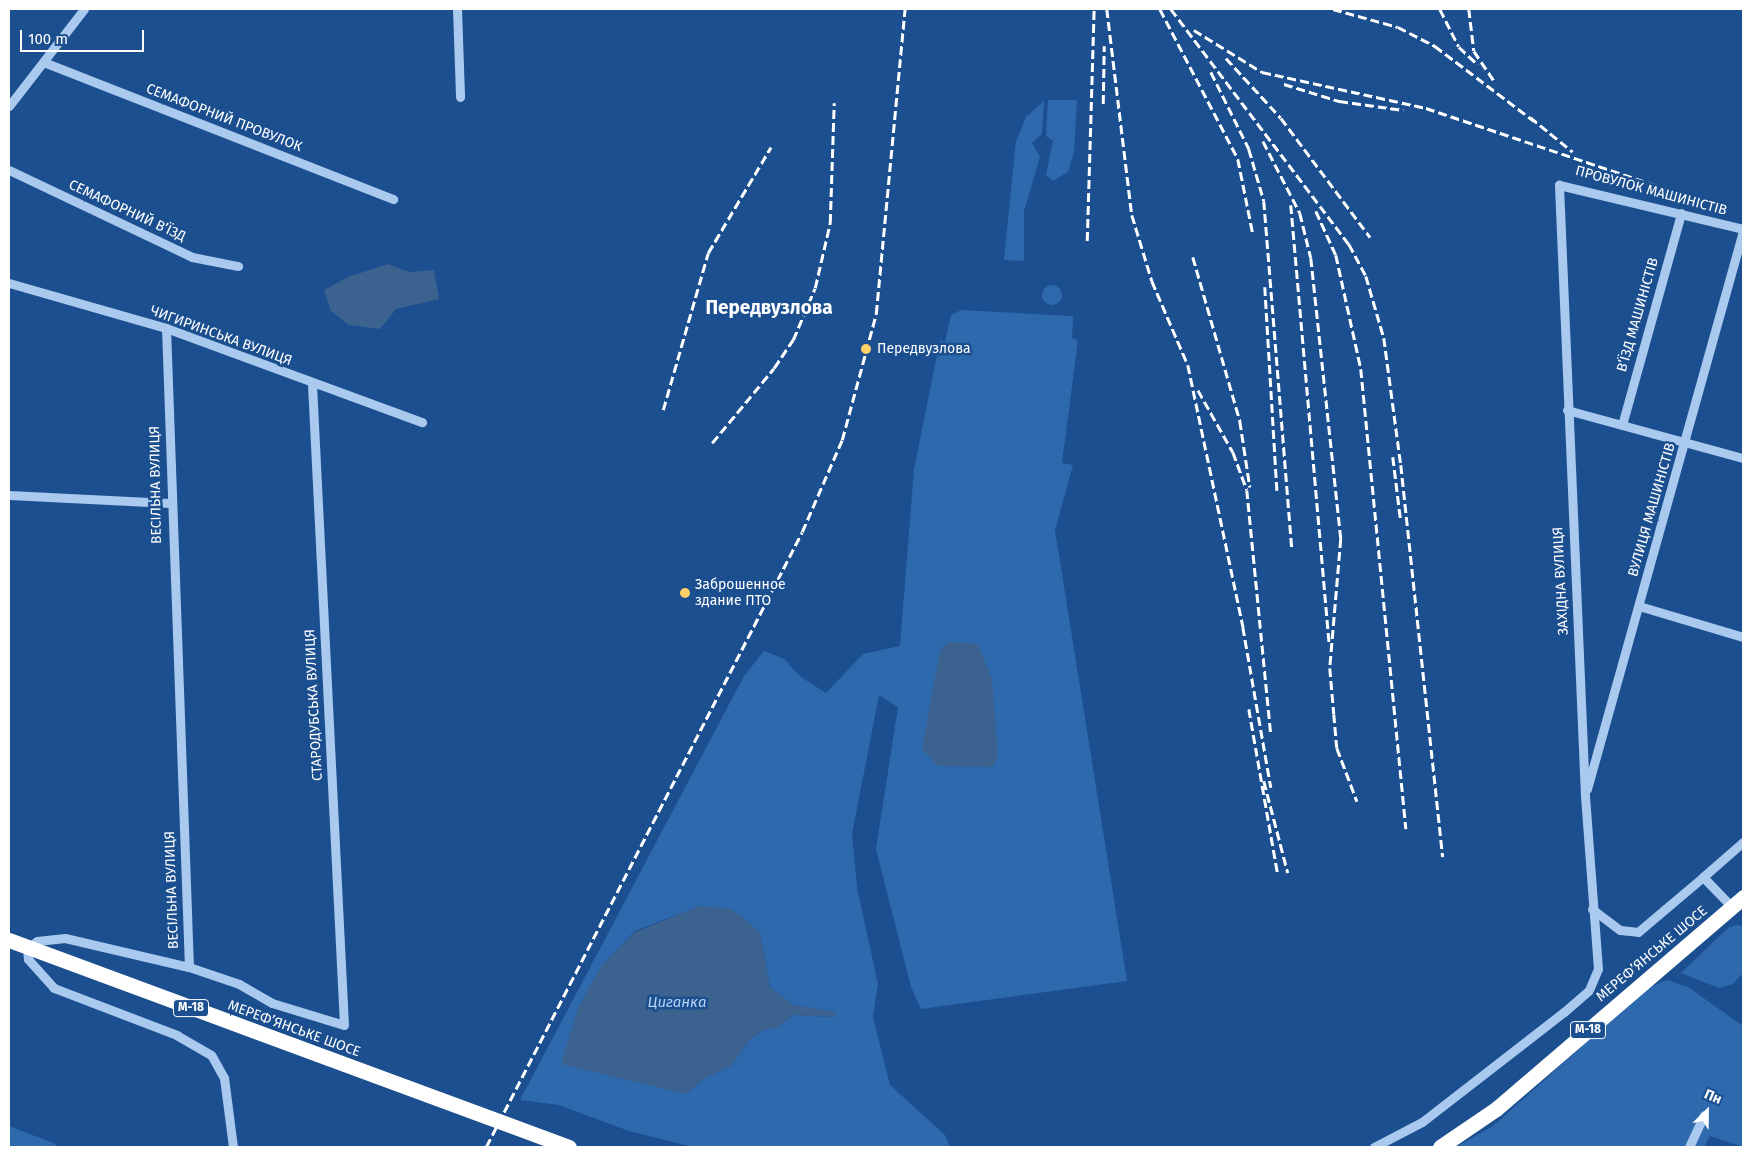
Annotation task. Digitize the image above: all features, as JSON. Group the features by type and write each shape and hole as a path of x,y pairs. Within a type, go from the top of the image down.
{"highway":[{"name":"МЕРЕФ’ЯНСЬКЕ ШОСЕ","path":"1440,1147 1496,1109 1743,897"},
{"name":"МЕРЕФ’ЯНСЬКЕ ШОСЕ","path":"9,940 569,1147"}],"street":[{"path":"9,106 46,63 84,9"},
{"path":"457,9 460,98"},
{"name":"СЕМАФОРНИЙ ПРОВУЛОК","path":"46,63 393,199"},
{"name":"СЕМАФОРНИЙ В’ЇЗД","path":"9,170 192,256 238,266"},
{"name":"ПРОВУЛОК МАШИНІСТІВ","path":"1557,192 1564,182 1743,230"},
{"name":"ЗАХІДНА ВУЛИЦЯ","path":"1374,1147 1422,1122 1579,1000 1598,969 1585,796 1557,192"},
{"name":"В’ЇЗД МАШИНІСТІВ","path":"1622,425 1681,213"},
{"name":"ВУЛИЦЯ МАШИНІСТІВ","path":"1585,796 1686,443 1743,230"},
{"name":"ЧИГИРИНСЬКА ВУЛИЦЯ","path":"9,284 166,328 312,384 422,422"},
{"name":"ВЕСІЛЬНА ВУЛИЦЯ","path":"27,948 37,941 65,938 189,967 169,503 166,328"},
{"name":"СТАРОДУБСЬКА ВУЛИЦЯ","path":"189,967 239,984 272,1003 344,1025 312,384"},
{"path":"1566,410 1743,458"},
{"path":"9,495 169,503"},
{"path":"1638,606 1743,637"},
{"path":"1592,908 1620,930 1638,932 1743,842"},
{"path":"1703,877 1732,907"},
{"path":"27,948 28,958 54,988 177,1035 210,1055 224,1078 233,1147"},
{"path":"1689,1147 1704,1116"}],"shaded area":[{"path":"1048,100 1077,100 1074,152 1068,172 1053,181 1046,175 1053,141 1046,136"},
{"path":"1044,101 1042,134 1032,143 1040,157 1024,211 1024,261 1004,260 1016,141 1026,117"},
{"path":"1052,285 1059,288 1062,295 1059,302 1052,305 1045,302 1042,295 1045,288"},
{"path":"961,310 1073,316 1072,338 1078,340 1062,463 1073,465 1055,530 1127,981 921,1009 911,987 876,849 898,707 879,695 852,834 857,888 878,984 873,1017 890,1085 945,1135 950,1147 693,1147 629,1131 559,1105 520,1100 744,676 764,651 784,659 801,677 826,693 863,654 900,646 914,469 940,340 945,342 951,315","holes":["700,906 760,932 770,987 794,1005 836,1012 835,1017 793,1015 778,1027 763,1030 750,1039 732,1065 705,1078 686,1094 601,966 635,931"]},
{"path":"1738,925 1743,927 1743,973 1733,984 1719,988 1681,973 1729,927"},
{"path":"1667,980 1688,987 1743,1026 1743,1147 1710,1136 1704,1147 1456,1147 1493,1126 1646,989"},
{"path":"9,1126 53,1143 59,1147 9,1147"}],"water":[{"path":"388,264 409,272 434,270 439,299 396,309 380,329 349,325 331,311 324,290 348,277"},
{"path":"949,642 978,644 992,679 998,756 993,767 938,766 922,749 940,650"},
{"name":"Циганка","path":"700,906 732,909 760,932 770,987 794,1005 836,1012 836,1017 793,1015 778,1027 763,1030 750,1039 732,1065 705,1078 686,1094 561,1064 578,1008 601,966 635,932"}],"railway":[{"path":"486,1147 802,532 842,440 876,314 905,9"},
{"path":"1087,241 1094,9"},
{"path":"1107,9 1132,215 1152,281 1188,365 1243,627 1271,788"},
{"path":"1160,9 1238,159 1253,234"},
{"path":"1171,9 1349,244 1366,276 1384,338 1401,465 1443,857"},
{"path":"1333,9 1398,27 1435,46 1534,121"},
{"path":"1440,9 1459,47 1478,65"},
{"path":"1469,9 1474,51 1495,82"},
{"path":"1194,30 1262,72 1426,108 1684,195"},
{"path":"1103,104 1104,46"},
{"path":"1226,58 1281,118 1370,237"},
{"path":"1211,72 1249,149 1264,201 1292,548"},
{"path":"1284,84 1339,101 1403,110"},
{"path":"712,443 774,368 793,340 815,288 830,223 834,103"},
{"path":"1530,117 1573,152"},
{"path":"1263,141 1300,213 1311,258 1341,539 1330,668 1337,748 1357,801"},
{"path":"663,410 708,253 771,147"},
{"path":"1291,205 1329,643"},
{"path":"1316,211 1336,255 1361,369 1406,829"},
{"path":"1193,257 1240,421 1250,487"},
{"path":"1265,287 1277,491"},
{"path":"1198,390 1233,452 1247,490 1271,733"},
{"path":"1393,457 1401,522"},
{"path":"1249,709 1278,876"},
{"path":"1264,781 1288,873"}],"place":[{"name":"Передвузлова","path":"866,349"},
{"name":"Заброшенное здание ПТО","path":"685,593"}],"district":[{"name":"Передвузлова","path":"769,308"}]}
